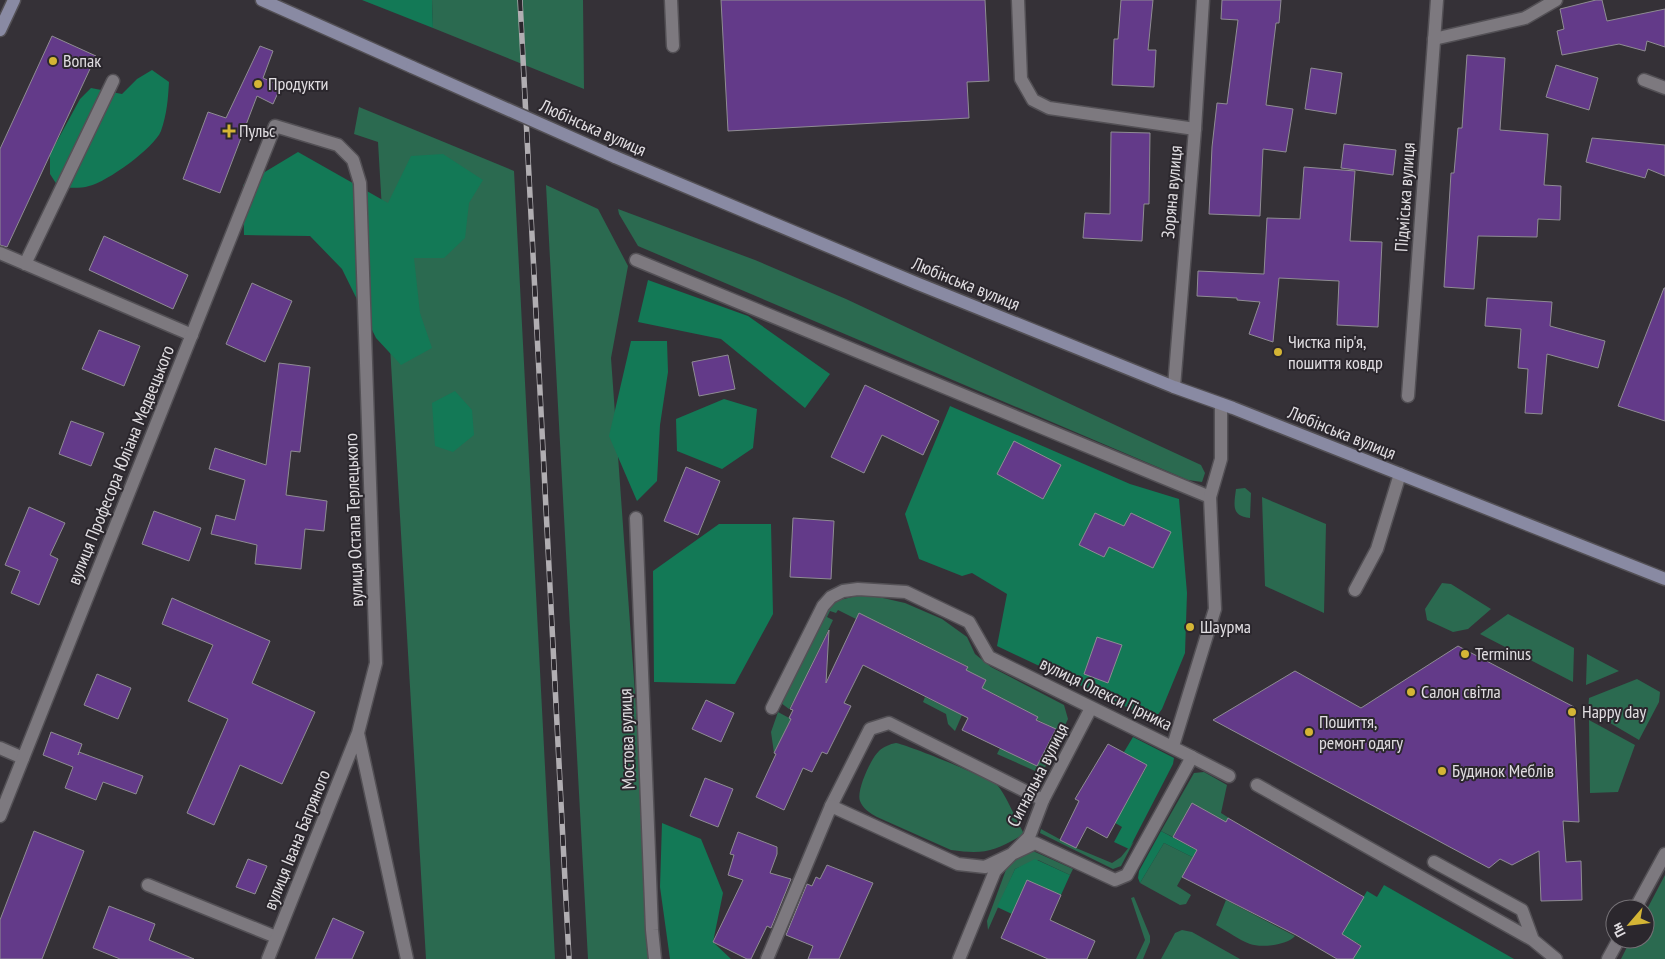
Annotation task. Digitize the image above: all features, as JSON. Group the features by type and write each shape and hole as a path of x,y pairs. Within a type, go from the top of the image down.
{"main road":[{"path":"0,30 14,0"},
{"name":"Любінська вулиця","path":"262,0 615,157 916,283 1174,387 1665,579"}],"street":[{"path":"671,0 673,46"},
{"path":"1018,0 1021,79 1033,100 1049,108 1194,129"},
{"name":"Зоряна вулиця","path":"1174,387 1203,0"},
{"name":"Підміська вулиця","path":"1408,396 1437,0"},
{"path":"1434,39 1524,18 1556,0"},
{"path":"1644,80 1665,88"},
{"path":"25,264 113,81"},
{"name":"вулиця Професора Юліана Медвецького","path":"0,816 275,126"},
{"name":"вулиця Остапа Терлецького","path":"275,126 338,145 353,160 360,182 376,663 358,733 407,959"},
{"path":"0,253 192,335"},
{"path":"636,260 1210,497"},
{"name":"вулиця Олекси Гірника","path":"772,708 823,606 831,597 843,591 858,588 906,592 970,622 989,657 1173,746 1215,608 1210,497 1221,459 1221,404"},
{"path":"1355,590 1377,549 1400,474"},
{"name":"Мостова вулиця","path":"636,518 652,930 655,959"},
{"name":"Сигнальна вулиця","path":"959,959 995,871 1029,837 1043,800 1092,708"},
{"path":"767,959 831,806 870,730 889,723 1043,800"},
{"name":"вулиця Івана Багряного","path":"268,959 358,733"},
{"path":"1173,746 1229,776"},
{"path":"0,748 23,758"},
{"path":"831,806 958,864 985,867 1035,843 1115,880 1127,875 1192,757"},
{"path":"1257,785 1532,940 1556,959"},
{"path":"1640,899 1665,854"},
{"path":"1434,862 1522,910 1532,940"},
{"path":"148,885 276,937"}],"green space":[{"path":"362,0 432,0 433,28"},
{"path":"432,0 583,0 584,89 433,28"},
{"path":"152,70 169,82 165,119 157,138 140,155 107,178 89,186 59,188 50,174 50,154 80,99 91,88 122,94 137,79"},
{"path":"359,107 514,171 555,959 426,959 378,142 354,134"},
{"path":"298,152 388,203 411,156 443,154 483,180 469,203 465,238 444,258 414,258 420,313 432,348 401,365 376,338 342,269 310,236 244,235 243,185"},
{"path":"546,185 598,209 628,266 611,358 654,959 588,959"},
{"path":"618,209 755,260 846,299 1201,465 1205,473 1202,482 1188,480 638,246"},
{"path":"648,280 748,316 830,374 805,408 721,339 638,322"},
{"path":"631,341 667,341 668,372 660,425 657,481 637,501 609,436"},
{"path":"455,391 472,410 474,435 453,452 435,446 432,403"},
{"path":"724,399 757,409 753,448 722,469 677,451 676,419"},
{"path":"950,406 1130,484 1179,499 1187,593 1185,653 1162,709 1154,720 997,646 1007,594 972,573 962,576 919,559 905,514"},
{"path":"1245,488 1251,493 1250,518 1240,515 1235,509 1236,489"},
{"path":"1262,497 1326,524 1324,613 1265,586"},
{"path":"719,524 771,524 773,614 735,684 654,682 653,571"},
{"path":"1442,583 1451,584 1491,609 1468,629 1453,632 1427,620 1425,609"},
{"path":"860,595 905,603 942,619 967,637 975,654 991,667 1064,705 1068,719 1042,774 997,754 1000,748 1037,766 1051,738 1055,740 1057,730 992,693 980,692 986,680 966,670 967,666 859,613 856,619 838,610 836,613 830,611 827,617 833,620 809,670 798,702 794,700 789,709 781,703 828,608 836,601"},
{"path":"1508,614 1574,648 1573,682 1480,634"},
{"path":"1587,654 1619,671 1586,685"},
{"path":"1637,679 1660,692 1659,702 1639,740 1588,710 1589,698"},
{"path":"925,697 962,715 955,731 948,724 946,714 923,702"},
{"path":"778,712 791,719 774,753 771,732"},
{"path":"1589,720 1635,745 1618,792 1590,793"},
{"path":"1133,737 1174,758 1173,764 1129,849 1114,842 1122,827 1112,821 1129,798 1147,766 1124,752"},
{"path":"896,743 949,763 998,786 1024,834 997,848 981,852 951,850 869,812 861,804 859,796 865,775 872,760 879,751"},
{"path":"1204,772 1227,785 1221,813 1229,818 1206,854 1205,871 1190,863 1177,886 1191,895 1186,904 1180,905 1140,883 1164,843 1196,859 1199,852 1195,849 1213,815 1192,803 1173,837 1161,831 1194,773"},
{"path":"662,823 701,839 723,893 713,942 731,959 670,959 660,887"},
{"path":"1041,829 1076,848 1112,863 1121,857 1134,841 1121,866 1113,869 1040,833"},
{"path":"1161,831 1200,852 1196,859 1164,843 1140,883 1138,878 1139,871"},
{"path":"1033,851 1073,869 1070,875 1038,860 1015,869 988,930 987,921 1007,867 1022,855"},
{"path":"1035,859 1070,875 1061,895 1027,880 1012,914 997,907 1015,869"},
{"path":"1665,875 1665,959 1621,959 1626,949 1655,949 1655,899 1652,899"},
{"path":"1384,885 1514,959 1353,959 1361,945 1341,934 1367,891 1377,897"},
{"path":"1134,897 1150,936 1150,942 1143,959 1136,959 1145,940 1131,898"},
{"path":"1226,900 1295,936 1287,942 1267,946 1250,944 1242,940 1216,925"},
{"path":"1182,930 1192,932 1240,959 1161,959 1175,933"}],"building":[{"path":"721,0 985,0 989,81 967,82 969,118 728,131"},
{"path":"1121,0 1153,0 1148,50 1156,50 1154,87 1112,85 1114,39 1118,39"},
{"path":"1222,0 1281,0 1279,23 1276,23 1266,105 1293,109 1286,152 1263,149 1260,216 1209,214 1212,147 1217,103 1227,104 1238,20 1221,19"},
{"path":"1602,0 1607,21 1665,9 1665,47 1647,41 1645,51 1619,44 1562,55 1557,31 1564,29 1560,9"},
{"path":"52,36 96,56 7,247 0,245 0,149"},
{"path":"260,46 273,51 263,78 281,86 273,104 257,96 220,193 183,179 208,112 226,118"},
{"path":"1467,55 1505,58 1500,130 1548,134 1544,185 1561,186 1560,220 1538,219 1537,237 1478,236 1474,289 1444,287 1451,173 1454,173 1458,128 1462,128"},
{"path":"1556,65 1598,78 1589,110 1546,97"},
{"path":"1311,68 1342,73 1336,114 1305,109"},
{"path":"1111,132 1150,133 1149,204 1144,204 1142,241 1083,238 1085,213 1110,214"},
{"path":"1592,138 1665,145 1665,176 1648,169 1645,178 1586,162"},
{"path":"1344,144 1396,150 1393,175 1341,168"},
{"path":"1304,167 1355,171 1350,241 1382,242 1378,327 1337,325 1339,281 1279,278 1273,342 1249,334 1260,302 1237,300 1237,298 1197,296 1198,271 1264,274 1267,218 1300,219"},
{"path":"104,236 188,275 173,309 89,270"},
{"path":"252,283 292,301 265,362 226,344"},
{"path":"1665,288 1665,421 1618,406"},
{"path":"1487,298 1552,302 1550,326 1605,341 1598,368 1547,354 1542,414 1525,413 1528,369 1518,368 1521,329 1485,326"},
{"path":"99,330 140,346 124,386 82,369"},
{"path":"728,355 735,389 699,396 692,362"},
{"path":"279,363 310,367 300,452 291,451 286,495 327,501 324,531 305,529 301,569 255,564 257,545 211,534 216,515 235,520 245,480 209,469 215,448 266,465"},
{"path":"865,385 939,421 923,455 882,435 864,473 831,457"},
{"path":"71,421 104,433 91,466 59,454"},
{"path":"1014,441 1061,465 1043,499 997,474"},
{"path":"686,467 720,481 698,535 664,521"},
{"path":"29,507 65,523 50,555 58,559 39,605 11,593 20,571 5,565"},
{"path":"154,511 201,528 189,561 142,544"},
{"path":"1095,513 1124,526 1131,513 1171,532 1153,568 1109,547 1104,557 1079,545"},
{"path":"793,518 834,521 831,579 790,577"},
{"path":"172,598 270,641 252,683 315,712 282,784 240,765 214,825 187,813 228,719 188,701 213,645 162,624"},
{"path":"859,613 968,667 966,670 986,680 982,688 1038,717 1036,720 1056,729 1037,766 962,730 968,718 863,665 844,703 851,706 827,754 822,752 812,772 803,768 784,810 756,797 776,754 774,753 791,719 789,718 793,710 790,709 829,630 826,683"},
{"path":"1097,637 1122,645 1108,683 1084,674"},
{"name":"Будинок Меблів","path":"1458,646 1574,707 1579,822 1563,821 1566,862 1581,861 1582,900 1541,901 1539,851 1512,865 1500,859 1489,868 1213,720 1295,671 1361,708"},
{"path":"97,674 131,688 118,719 84,705"},
{"path":"706,700 734,713 721,742 692,729"},
{"path":"51,732 82,744 79,752 143,776 136,794 103,782 96,800 65,788 73,767 43,755"},
{"path":"1108,744 1147,765 1107,838 1087,827 1076,848 1060,840 1079,801 1075,799"},
{"path":"705,778 733,789 718,827 690,816"},
{"path":"1192,803 1226,822 1228,818 1364,897 1342,934 1361,946 1353,959 1337,959 1296,935 1182,877 1197,850 1173,837"},
{"path":"34,831 84,851 42,959 0,959 0,920"},
{"path":"738,832 777,847 777,854 770,873 791,879 771,928 767,926 751,959 747,959 713,942 743,880 728,875 734,855 730,854"},
{"path":"248,859 267,866 255,894 236,887"},
{"path":"827,865 873,883 839,959 808,959 813,946 786,935 807,884 812,886 816,877 820,879"},
{"path":"1027,880 1061,895 1050,920 1095,941 1087,959 1048,959 1001,938"},
{"path":"109,906 155,924 149,940 194,959 120,959 93,948"},
{"path":"333,918 364,932 352,959 315,959"}],"railway":[{"path":"520,0 569,959"}],"place":[{"name":"Вопак","path":"53,61"},
{"name":"Продукти","path":"258,84"},
{"name":"Пульс","path":"229,131"},
{"name":"Чистка пір'я, пошиття ковдр","path":"1278,352"},
{"name":"Шаурма","path":"1190,627"},
{"name":"Terminus","path":"1465,654"},
{"name":"Салон світла","path":"1411,692"},
{"name":"Happy day","path":"1572,712"},
{"name":"Пошиття, ремонт одягу","path":"1309,732"},
{"name":"Будинок Меблів","path":"1442,771"}]}
